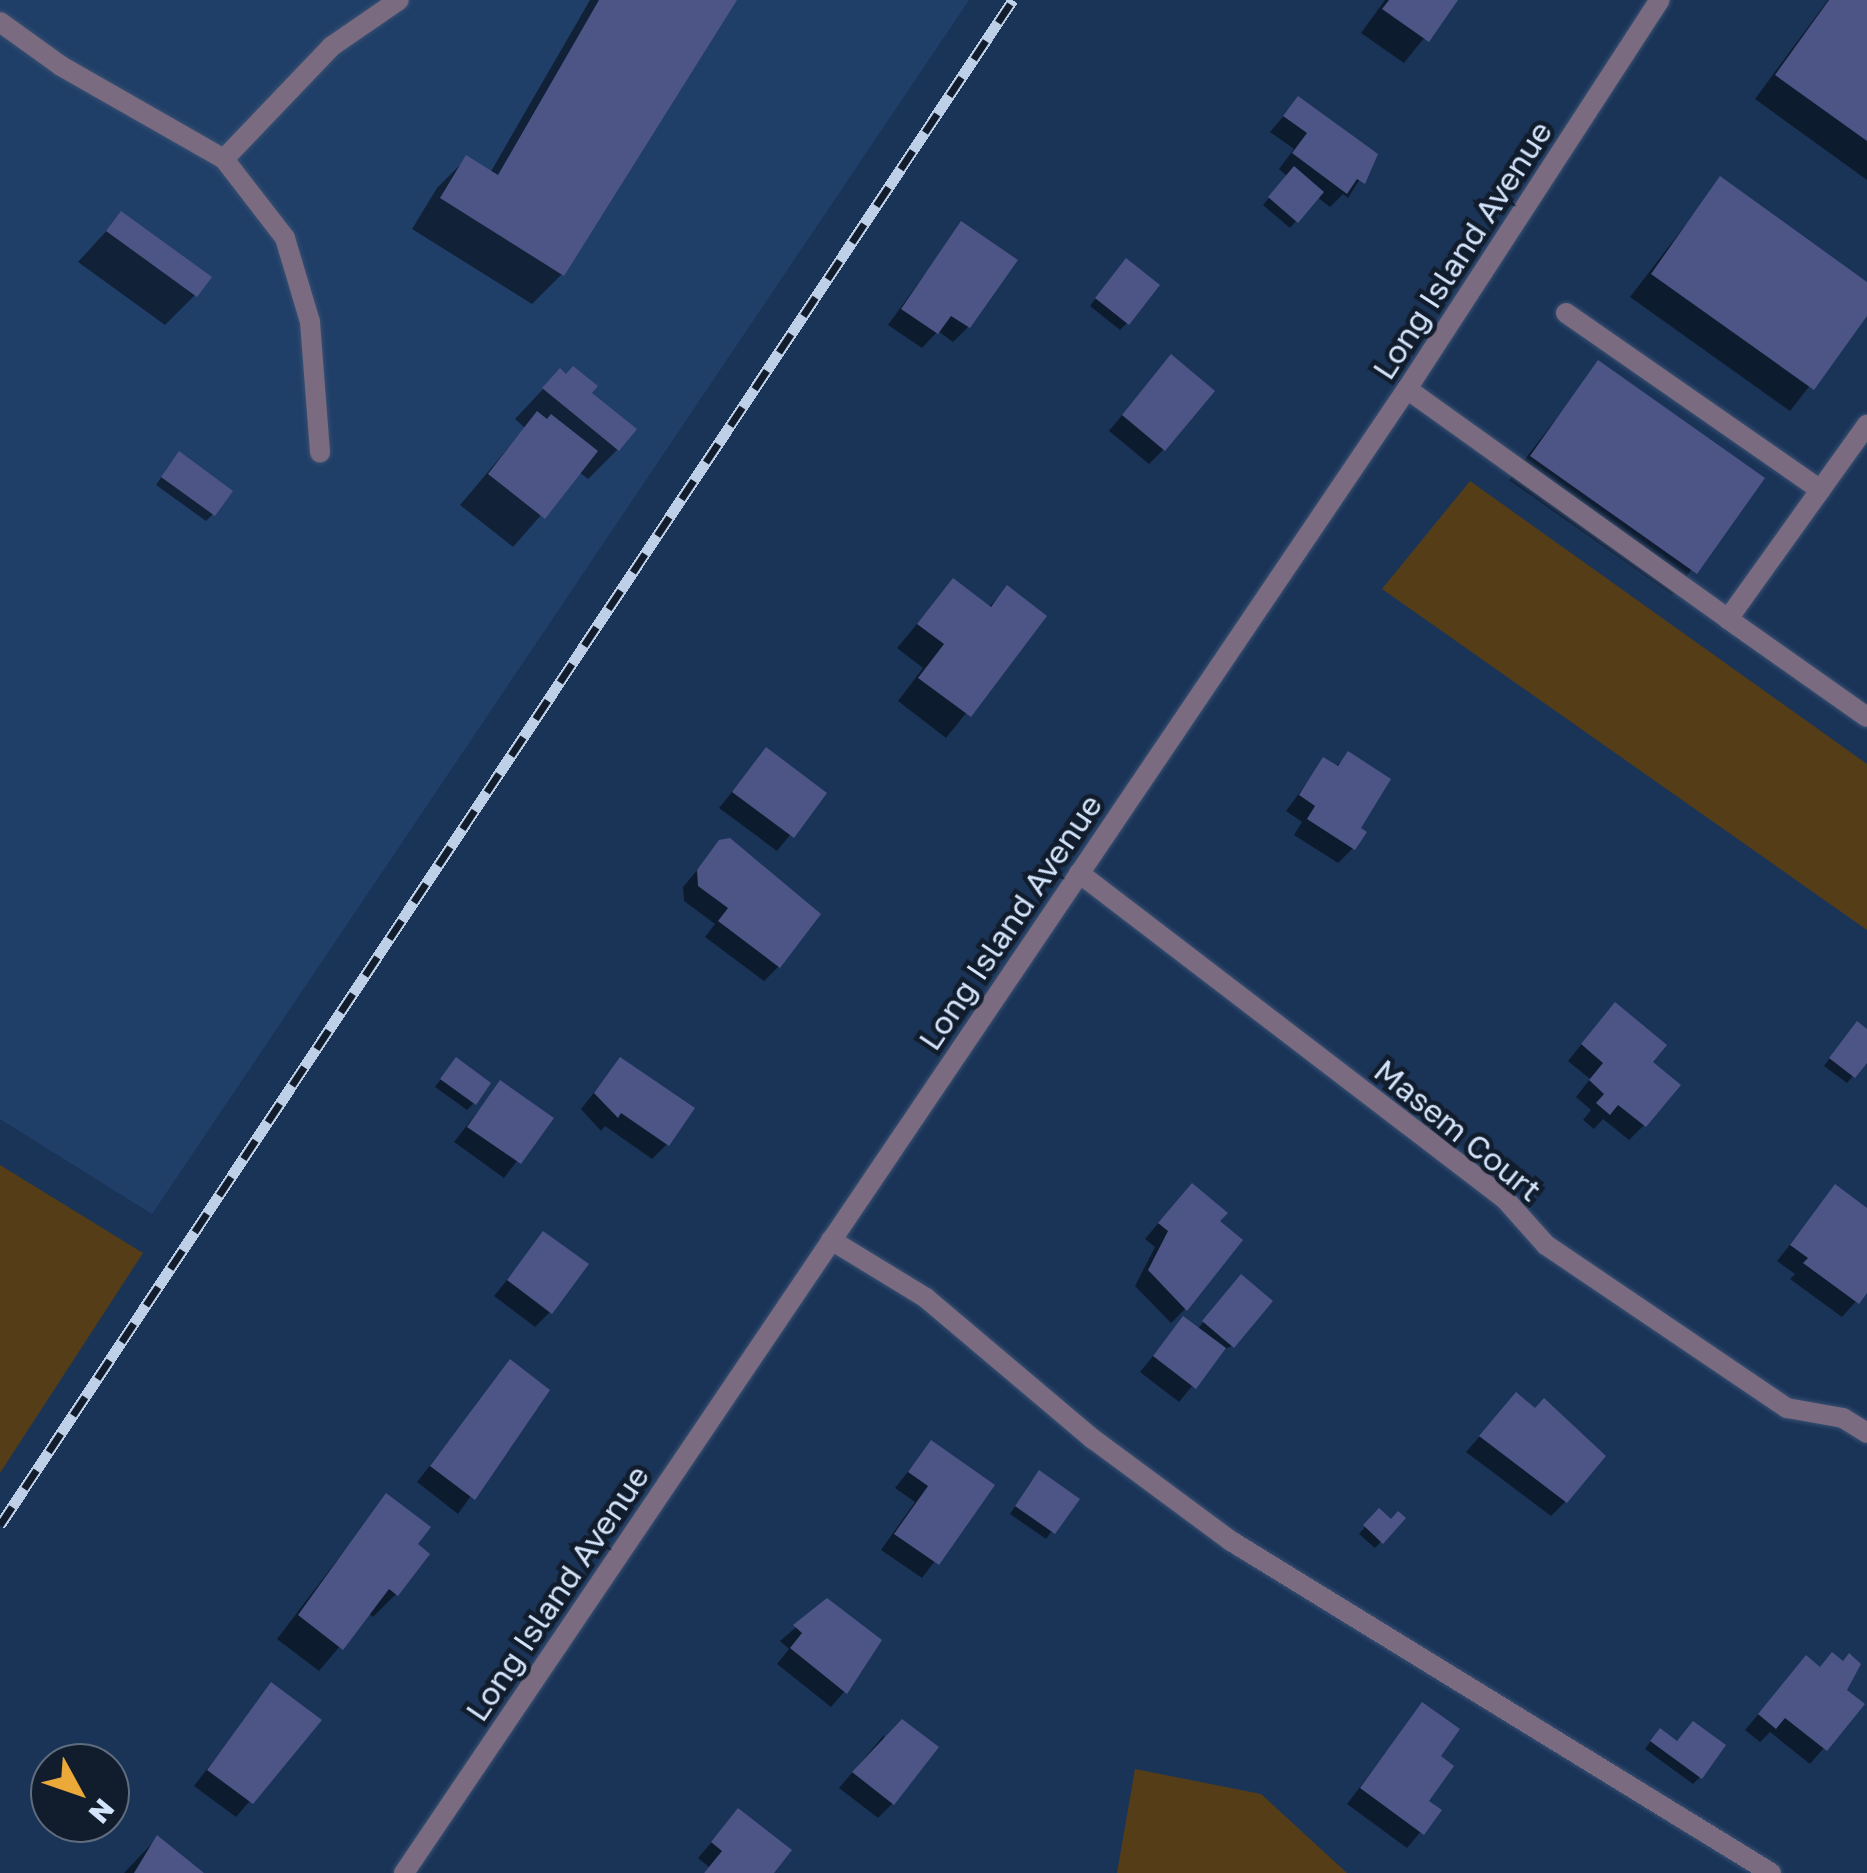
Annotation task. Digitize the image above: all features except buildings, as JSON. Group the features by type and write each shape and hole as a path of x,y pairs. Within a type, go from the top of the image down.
{"street":[{"path":"224,160 332,46 399,0"},
{"name":"Long Island Avenue","path":"404,1873 1407,389 1660,0"},
{"path":"0,22 61,66 224,160 284,238 310,322 320,453"},
{"path":"1566,313 1821,490"},
{"path":"1407,389 1867,718"},
{"path":"1728,620 1867,425"},
{"name":"Masem Court","path":"1078,873 1505,1200 1546,1246 1786,1408 1843,1418 1867,1433"},
{"path":"831,1240 926,1298 1093,1439 1230,1541 1771,1873"}],"shaded area":[{"path":"0,0 969,0 152,1214 0,1119"},
{"path":"1470,481 1867,764 1867,930 1382,589"},
{"path":"0,1165 143,1253 0,1473"},
{"path":"1135,1769 1261,1794 1347,1873 1117,1873"}],"railway":[{"path":"0,1525 1013,0"}]}
